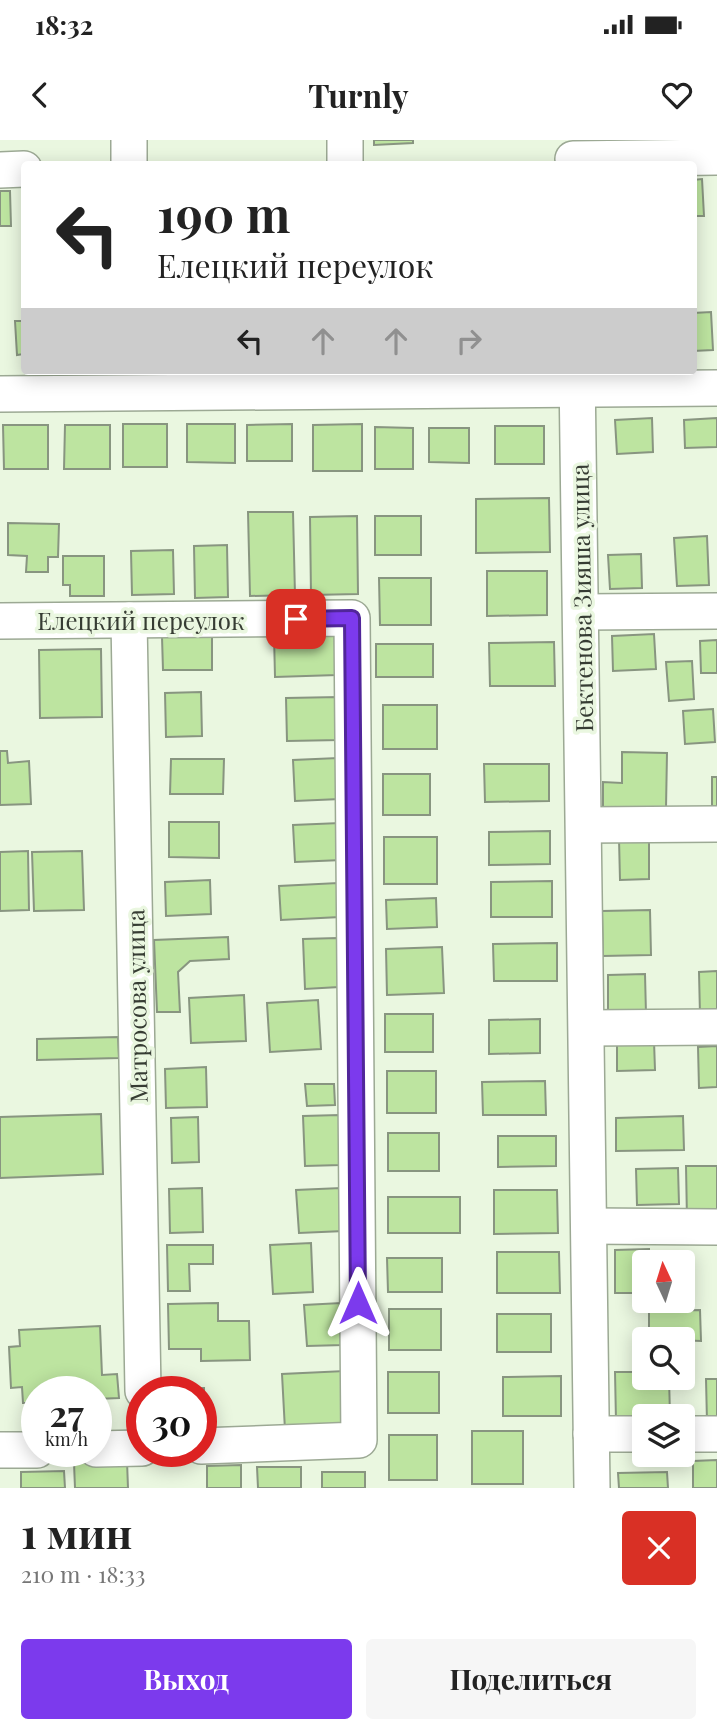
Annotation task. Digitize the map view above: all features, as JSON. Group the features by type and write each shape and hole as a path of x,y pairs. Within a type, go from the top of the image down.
{"street":[{"path":"129,140 129,161"},
{"path":"345,140 345,161"},
{"path":"573,154 717,158"},
{"path":"0,170 21,169"},
{"path":"0,394 577,379 717,388"},
{"name":"Бектенова Зияша улица","path":"577,379 592,1488"},
{"path":"582,612 717,611"},
{"name":"Елецкий переулок","path":"0,621 352,618 359,1440 217,1445"},
{"name":"Матросова улица","path":"129,620 143,1376"},
{"path":"584,825 717,824"},
{"path":"587,1028 717,1027"},
{"path":"589,1226 717,1227"},
{"path":"591,1434 632,1434"},
{"path":"695,1434 717,1434"},
{"path":"0,1450 21,1450"}],"building":[{"path":"374,140 413,140 413,143 374,145"},
{"path":"702,179 704,216 697,216 697,180"},
{"path":"0,191 10,191 11,226 0,226"},
{"path":"711,312 713,350 697,351 697,313"},
{"path":"15,321 21,321 21,354 17,355"},
{"path":"652,418 653,452 617,454 615,420"},
{"path":"717,418 717,447 685,448 684,420"},
{"path":"123,424 167,424 167,467 123,467"},
{"path":"187,424 235,424 235,463 187,462"},
{"path":"292,424 292,461 247,461 247,425"},
{"path":"362,424 362,471 313,471 313,425"},
{"path":"3,425 48,425 48,469 4,469"},
{"path":"65,425 110,425 110,469 64,469"},
{"path":"495,426 544,426 544,464 495,464"},
{"path":"375,427 413,428 413,469 375,469"},
{"path":"429,428 469,428 469,463 429,462"},
{"path":"549,498 550,552 476,553 476,499"},
{"path":"248,512 293,512 295,595 250,596"},
{"path":"357,516 358,594 311,595 310,517"},
{"path":"375,516 421,516 421,555 375,555"},
{"path":"8,523 59,524 58,557 48,557 48,572 26,572 27,556 8,555"},
{"path":"707,536 709,585 677,586 674,538"},
{"path":"227,545 228,597 195,598 194,546"},
{"path":"173,550 174,594 132,595 131,551"},
{"path":"641,554 642,588 610,589 608,555"},
{"path":"63,556 104,556 104,596 70,596 70,585 63,585"},
{"path":"487,571 547,571 547,615 487,616"},
{"path":"379,578 431,578 431,625 380,625"},
{"path":"335,633 337,675 275,677 274,635"},
{"path":"654,634 656,669 613,671 612,636"},
{"path":"212,636 212,670 163,670 162,637"},
{"path":"717,640 717,673 701,673 700,641"},
{"path":"554,642 555,686 490,686 489,643"},
{"path":"376,644 433,644 433,677 376,677"},
{"path":"101,649 102,717 40,718 39,650"},
{"path":"692,661 694,699 669,701 666,662"},
{"path":"201,692 202,736 166,737 165,693"},
{"path":"339,697 340,740 287,741 286,698"},
{"path":"383,705 437,705 437,749 383,749"},
{"path":"713,709 715,742 685,744 683,711"},
{"path":"0,751 7,751 8,763 29,761 31,804 0,805"},
{"path":"622,752 667,753 666,808 603,808 603,782 622,783"},
{"path":"338,758 340,799 295,801 293,760"},
{"path":"171,759 224,759 223,794 170,794"},
{"path":"484,764 549,764 549,801 485,802"},
{"path":"383,774 430,774 430,815 383,815"},
{"path":"712,777 717,777 717,812 712,812"},
{"path":"169,822 219,822 219,858 169,857"},
{"path":"340,823 342,860 295,862 293,825"},
{"path":"550,831 550,864 489,865 489,832"},
{"path":"384,837 437,837 437,884 384,884"},
{"path":"619,839 649,839 649,879 620,880"},
{"path":"28,851 29,910 0,911 0,852"},
{"path":"82,851 84,910 34,911 32,852"},
{"path":"210,880 211,914 166,916 165,882"},
{"path":"552,881 552,917 491,917 491,882"},
{"path":"338,883 340,917 281,920 279,886"},
{"path":"436,898 437,927 387,929 386,900"},
{"path":"650,910 651,955 603,956 602,911"},
{"path":"228,937 229,959 190,961 178,972 180,1012 157,1012 154,940"},
{"path":"337,938 339,987 305,989 303,939"},
{"path":"557,943 557,981 494,981 493,944"},
{"path":"442,947 444,993 387,995 386,949"},
{"path":"717,971 717,1014 700,1015 699,972"},
{"path":"645,974 646,1014 608,1015 608,975"},
{"path":"244,995 246,1041 191,1043 189,998"},
{"path":"318,1000 321,1049 270,1052 267,1003"},
{"path":"385,1014 433,1014 433,1052 385,1052"},
{"path":"540,1019 540,1053 489,1054 489,1020"},
{"path":"118,1037 119,1058 37,1060 37,1039"},
{"path":"654,1041 655,1070 617,1071 617,1042"},
{"path":"717,1046 717,1087 699,1088 698,1047"},
{"path":"206,1067 207,1107 166,1108 165,1069"},
{"path":"387,1071 436,1071 436,1113 387,1113"},
{"path":"545,1081 546,1115 483,1115 482,1082"},
{"path":"305,1084 334,1084 335,1105 307,1106"},
{"path":"101,1114 103,1174 0,1178 0,1117"},
{"path":"339,1115 341,1165 305,1166 303,1116"},
{"path":"683,1116 684,1150 616,1151 616,1118"},
{"path":"198,1117 199,1162 172,1163 171,1118"},
{"path":"388,1133 439,1133 439,1171 388,1171"},
{"path":"498,1136 556,1136 556,1166 498,1167"},
{"path":"686,1166 717,1166 717,1220 687,1220"},
{"path":"678,1168 679,1204 637,1205 636,1169"},
{"path":"202,1188 203,1232 170,1233 169,1189"},
{"path":"341,1188 344,1231 299,1233 296,1190"},
{"path":"494,1190 557,1190 558,1233 494,1234"},
{"path":"388,1197 460,1197 460,1233 388,1233"},
{"path":"311,1243 313,1292 273,1294 270,1245"},
{"path":"167,1245 213,1245 213,1264 189,1264 190,1291 168,1291"},
{"path":"649,1249 632,1250 632,1293 615,1293 615,1250"},
{"path":"497,1252 559,1252 560,1293 497,1293"},
{"path":"387,1258 442,1258 442,1292 388,1292"},
{"path":"218,1303 218,1321 249,1321 250,1360 201,1361 201,1349 169,1349 168,1304"},
{"path":"341,1303 343,1345 307,1346 304,1305"},
{"path":"389,1309 441,1309 441,1350 389,1350"},
{"path":"695,1310 700,1310 701,1341 695,1341 695,1327 649,1327 649,1313 695,1313"},
{"path":"497,1314 551,1314 551,1352 497,1352"},
{"path":"100,1326 102,1375 117,1374 119,1398 112,1398 112,1376 21,1376 21,1387 11,1388 9,1347 20,1346 19,1330"},
{"path":"345,1371 348,1427 285,1430 282,1374"},
{"path":"388,1372 439,1372 439,1413 388,1413"},
{"path":"615,1372 632,1372 632,1390 669,1390 670,1404 632,1404 632,1420 616,1421"},
{"path":"561,1376 561,1416 503,1416 503,1377"},
{"path":"706,1379 717,1379 717,1422 707,1422"},
{"path":"472,1431 523,1431 523,1484 472,1484"},
{"path":"389,1435 437,1435 437,1480 389,1480"},
{"path":"717,1460 717,1488 693,1488 695,1461"},
{"path":"126,1461 128,1488 75,1488 74,1467 112,1467 112,1462"},
{"path":"241,1465 241,1488 207,1488 207,1467"},
{"path":"257,1467 301,1467 301,1488 258,1488"},
{"path":"64,1471 65,1488 21,1488 21,1472"},
{"path":"322,1472 365,1472 365,1488 322,1488"},
{"path":"667,1472 668,1488 619,1488 618,1473"}],"route":[{"path":"296,619 352,618 358,1303"}]}
